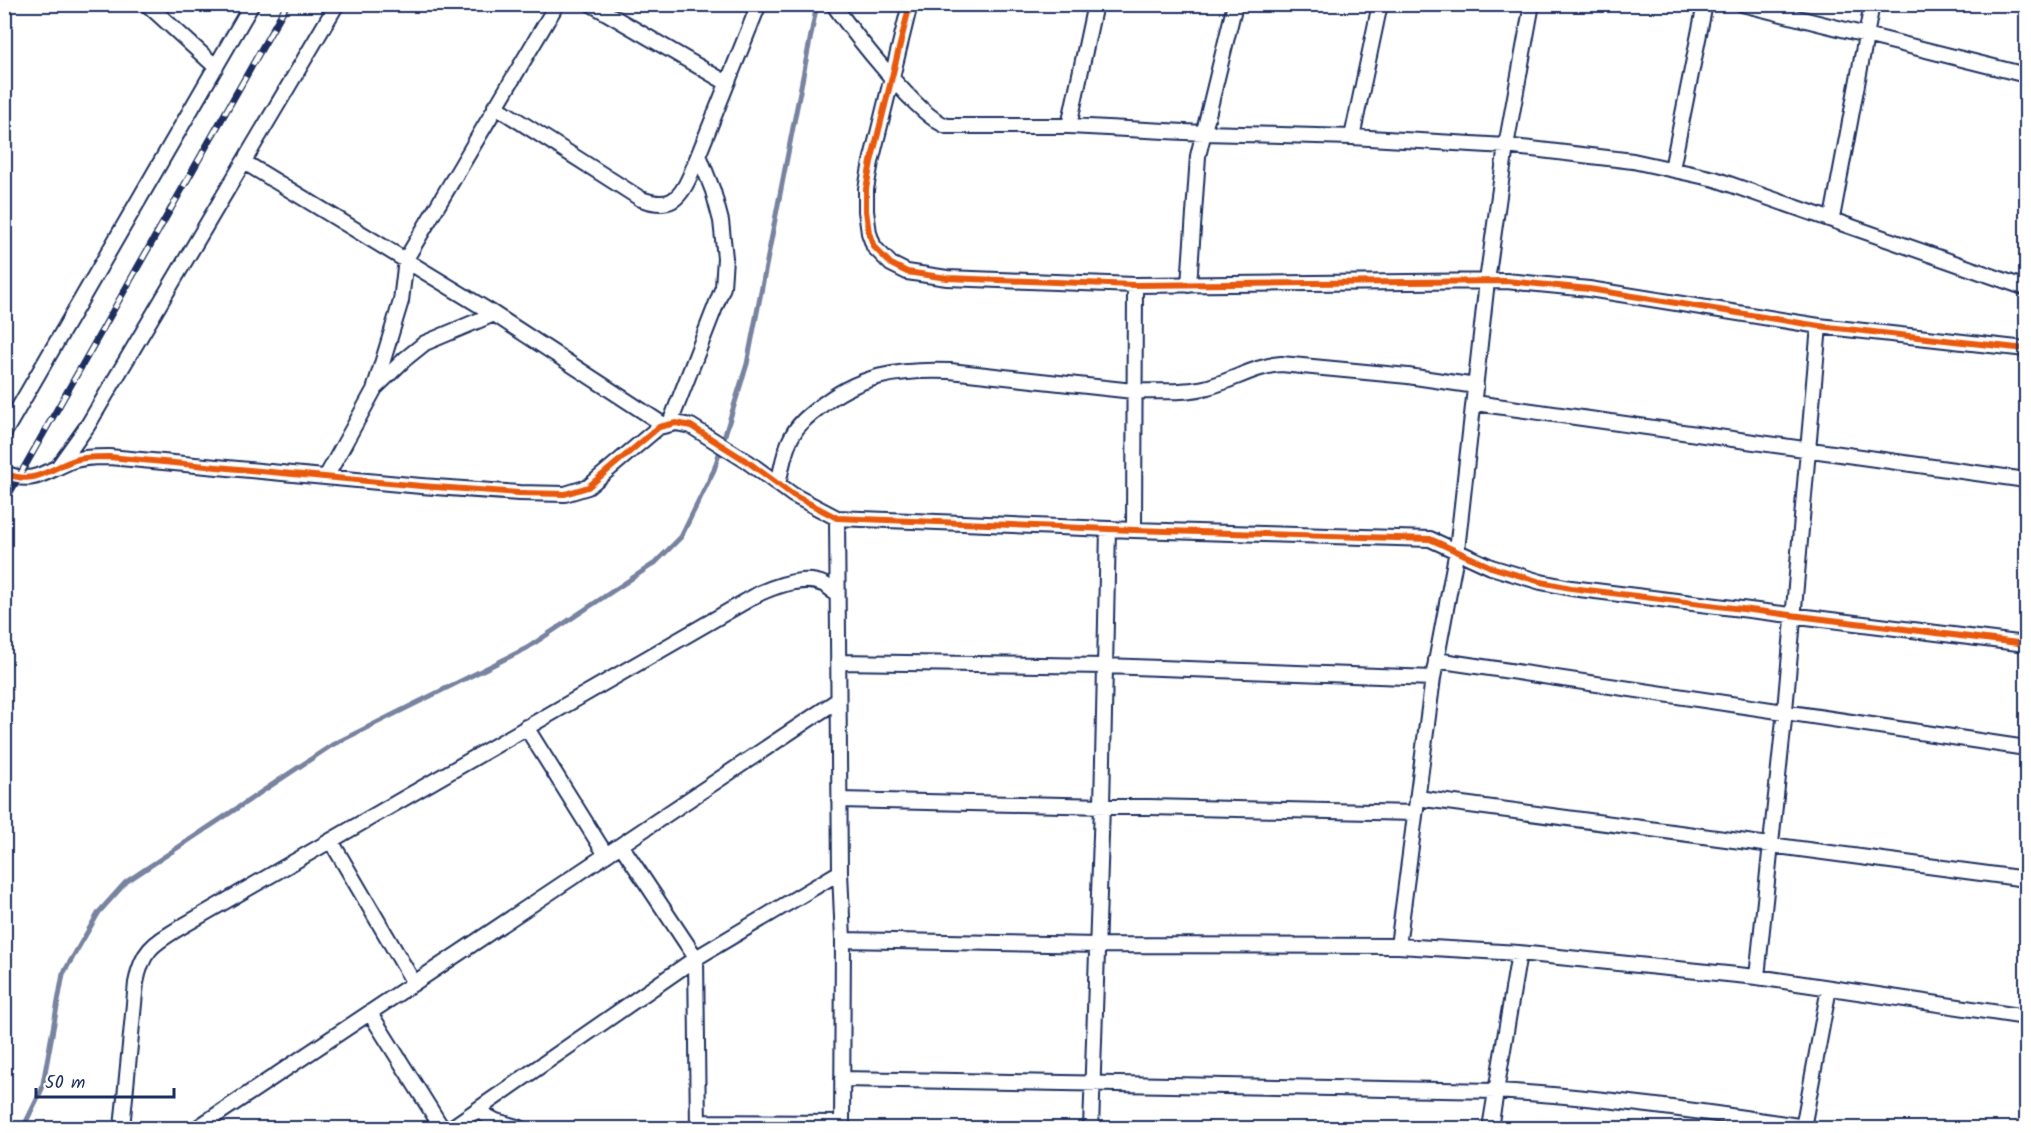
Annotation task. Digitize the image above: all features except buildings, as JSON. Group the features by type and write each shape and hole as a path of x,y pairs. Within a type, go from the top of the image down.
{"street":[{"path":"147,4 216,67"},
{"path":"4,433 252,4"},
{"path":"57,469 88,425 337,4"},
{"path":"326,477 374,390 401,302 406,259 557,4"},
{"path":"591,4 727,83"},
{"path":"495,106 641,199 663,204 672,201 681,194 699,155 759,4"},
{"path":"833,4 922,110 933,120 944,125 1069,126 1352,137 1506,146 1601,156 1716,179 2026,288"},
{"path":"910,4 866,189 869,233 874,247 891,264 907,272 947,279 1135,285 1487,280 1526,282 1589,289 1819,326 2026,349"},
{"path":"1069,126 1095,4"},
{"path":"1189,285 1197,169 1235,4"},
{"path":"1352,137 1380,4"},
{"path":"1398,946 1433,678 1456,550 1475,403 1487,280 1506,146 1532,4"},
{"path":"1672,169 1705,4"},
{"path":"1742,4 2026,75"},
{"path":"1832,218 1872,4"},
{"path":"667,424 723,287 725,258 721,221 699,155"},
{"path":"244,162 406,259 667,424"},
{"path":"1134,530 1135,285"},
{"path":"374,390 425,343 494,314"},
{"path":"1757,977 1794,616 1819,326"},
{"path":"778,484 788,444 800,423 837,393 857,383 890,373 922,370 950,371 1133,391 1178,390 1204,388 1263,366 1281,364 1408,376 1476,386"},
{"path":"1475,403 2026,480"},
{"path":"4,473 19,478 33,478 78,460 109,457 519,494 565,494 588,487 644,440 667,424 681,423 701,432 748,462 806,504 837,518 1430,539 1491,567 1572,588 2026,644"},
{"path":"621,845 696,958 698,1125 842,1125 843,940 840,872 837,518"},
{"path":"1091,1128 1102,806 1108,529"},
{"path":"122,1128 136,983 139,966 150,947 760,593 800,580 823,584 832,588 837,596"},
{"path":"1436,660 1785,710 2026,748"},
{"path":"838,662 1105,666 1433,678"},
{"path":"197,1128 838,700"},
{"path":"526,727 606,855"},
{"path":"1417,798 2026,879"},
{"path":"839,800 1415,813"},
{"path":"331,841 414,983"},
{"path":"451,1128 696,958 840,872"},
{"path":"843,940 1098,945 1398,946 1519,953 1757,977 2026,1017"},
{"path":"1490,1128 1519,953"},
{"path":"842,1079 1496,1091 1550,1094 1618,1102 1806,1128 1829,988"},
{"path":"370,1013 442,1128"},
{"path":"478,1111 515,1128"}],"waterway":[{"path":"23,1128 42,1089 63,974 99,912 126,882 332,745 527,648 655,563 681,537 714,470 747,364 817,4"}],"railway":[{"path":"4,503 287,4"}],"cycle path":[{"path":"910,4 866,189 869,233 874,247 891,264 907,272 947,278 1135,285 1506,281 1589,289 1819,326 2026,349"},
{"path":"4,473 30,478 77,460 109,457 421,486 565,494 588,487 659,427 676,423 691,426 748,462 793,495 837,518 1430,539 1491,567 1541,582 1571,588 2026,644"}]}
